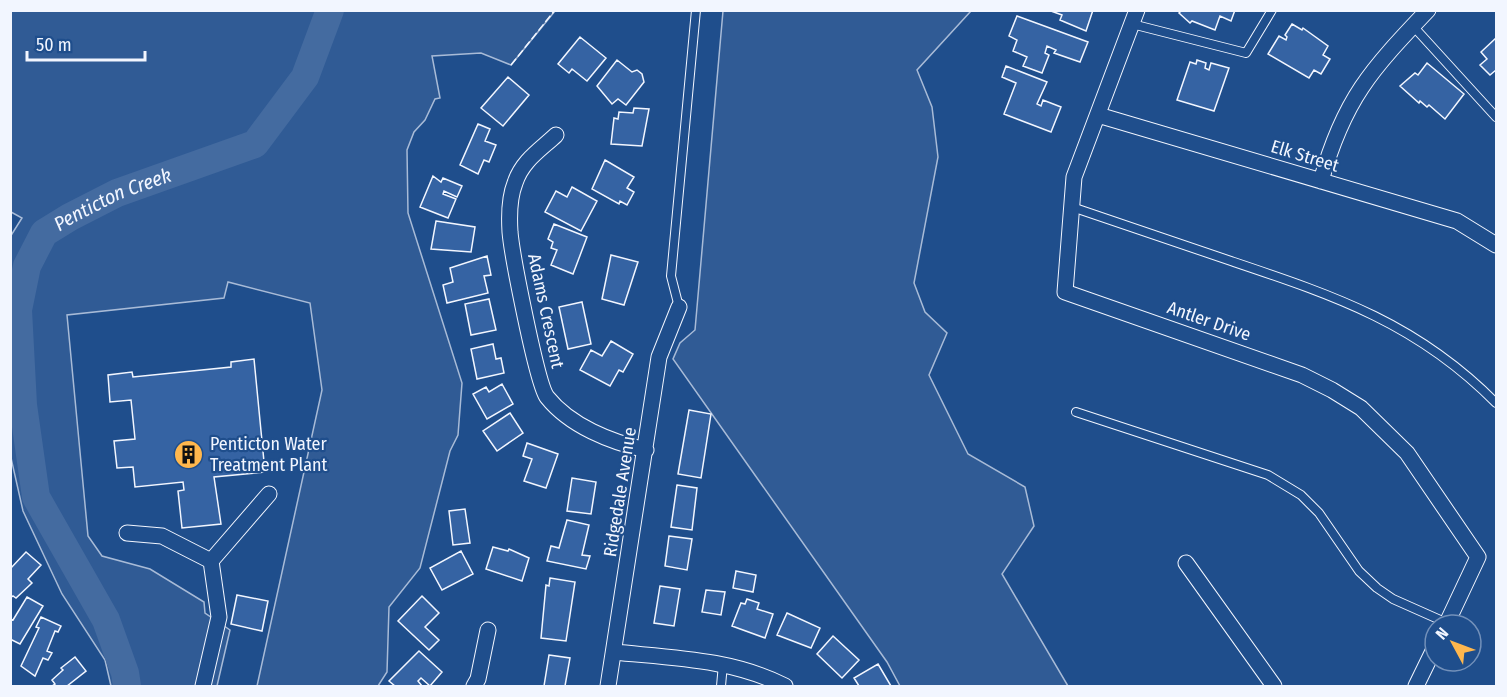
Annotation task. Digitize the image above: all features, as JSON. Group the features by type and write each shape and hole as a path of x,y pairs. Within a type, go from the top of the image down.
{"street":[{"path":"1321,181 1340,122 1356,92 1377,64 1428,10"},
{"name":"Antler Drive","path":"1135,17 1074,177 1065,292 1302,375 1360,408 1407,453 1478,557 1451,613"},
{"name":"Elk Street","path":"1098,115 1457,221 1497,245"},
{"name":"Adams Crescent","path":"556,135 523,165 514,184 510,208 512,245 532,345 545,395 563,415 621,444 646,450"},
{"name":"Ridgedale Avenue","path":"608,687 659,357 679,307"},
{"path":"203,687 219,617 211,561 269,495"},
{"path":"127,533 162,536 211,561"},
{"path":"1186,563 1274,687"},
{"path":"474,687 478,679 488,630"},
{"path":"614,652 723,663 768,678 785,687"},
{"path":"1416,687 1423,672"}],"lane":[{"path":"679,307 671,276 696,10"},
{"path":"1135,17 1246,52 1272,10"},
{"path":"1413,26 1497,117"},
{"path":"1072,207 1346,300 1417,338 1497,403"},
{"path":"1076,412 1268,475 1301,495 1319,513 1359,571 1377,588 1393,599 1423,613"},
{"path":"721,687 723,663"}],"shaded area":[{"path":"11,11 555,11 511,65 481,53 432,56 440,98 435,99 425,120 414,132 407,150 408,213 462,383 458,435 450,451 420,568 389,607 387,672 378,686 257,686 322,390 310,303 228,282 224,298 67,315 88,536 102,556 150,569 204,602 205,613 230,630 217,686 111,686 105,660 62,594 23,511 11,458 10,237 22,218 11,212"},
{"path":"723,11 971,11 917,70 932,107 938,157 914,283 925,312 947,333 929,375 968,454 1025,487 1034,526 1002,574 1068,686 900,686 887,662 673,359 680,343 695,330"}],"building":[{"path":"1093,10 1086,31 1060,20 1062,15 1051,11"},
{"path":"1182,10 1235,10 1231,21 1220,16 1215,30 1192,21 1190,23 1179,13"},
{"path":"1017,16 1088,42 1080,62 1054,53 1056,50 1047,46 1045,53 1049,55 1042,73 1023,66 1027,57 1013,51 1017,40 1009,36"},
{"path":"1292,24 1302,30 1303,28 1328,46 1323,55 1330,59 1321,74 1314,70 1309,78 1268,54 1279,36 1286,40 1285,35"},
{"path":"580,37 606,58 587,81 572,69 569,73 558,64"},
{"path":"1496,38 1496,70 1490,75 1480,65 1487,59 1481,52"},
{"path":"617,60 632,72 637,70 642,74 644,82 626,105 618,99 612,104 597,86"},
{"path":"1197,60 1206,63 1205,68 1209,70 1211,63 1229,68 1214,111 1177,100 1190,62 1196,64"},
{"path":"1427,63 1464,94 1445,119 1429,105 1427,107 1420,101 1419,103 1400,86 1415,73 1418,75"},
{"path":"1006,66 1047,82 1037,104 1041,106 1043,100 1061,107 1051,132 1004,114 1016,83 1002,77"},
{"path":"508,77 529,95 503,126 481,108"},
{"path":"634,108 649,109 642,146 611,144 614,118 618,119 619,112 633,113"},
{"path":"478,124 490,129 485,141 496,145 489,162 484,160 478,174 460,165"},
{"path":"605,160 634,177 627,188 634,192 627,205 620,201 619,204 592,189"},
{"path":"433,176 441,182 443,178 462,186 457,197 444,191 443,194 456,199 448,218 420,207"},
{"path":"572,187 597,201 581,231 545,212 556,191 567,197"},
{"path":"436,221 475,227 471,252 431,249"},
{"path":"554,224 587,237 573,274 551,265 557,250 551,248 553,242 548,239"},
{"path":"611,255 638,262 624,305 602,299"},
{"path":"487,256 491,275 484,276 488,293 447,303 443,285 453,282 450,268"},
{"path":"489,299 496,330 471,335 465,304"},
{"path":"582,302 591,344 568,349 559,307"},
{"path":"611,341 633,354 623,372 619,370 610,386 580,370 591,350 602,356"},
{"path":"493,344 496,359 501,358 504,373 477,379 471,349"},
{"name":"Penticton Water Treatment Plant","path":"254,359 265,472 214,477 221,524 182,528 178,491 184,490 183,482 135,487 133,467 117,468 114,441 135,439 131,400 110,402 108,375 132,372 133,377 231,367 231,362"},
{"path":"502,384 513,404 487,419 473,394 486,387 489,392"},
{"path":"689,410 711,414 701,478 678,474"},
{"path":"510,413 523,433 497,451 483,431"},
{"path":"527,443 558,454 546,488 524,481 532,459 523,456"},
{"path":"572,478 596,482 591,514 567,511"},
{"path":"677,485 697,488 692,530 671,527"},
{"path":"465,509 470,543 453,545 449,511"},
{"path":"567,520 589,525 582,555 590,556 586,569 547,561 551,546 559,548"},
{"path":"669,536 692,539 687,570 665,566"},
{"path":"493,547 508,551 509,549 529,558 522,581 486,569"},
{"path":"461,551 473,574 442,590 430,568"},
{"path":"26,552 41,565 28,579 32,583 16,598 13,596 10,598 10,569"},
{"path":"736,571 756,575 753,592 733,588"},
{"path":"550,578 575,582 566,641 541,638 546,585 549,586"},
{"path":"660,586 680,589 674,626 654,623"},
{"path":"706,590 725,592 721,615 702,612"},
{"path":"237,595 268,601 262,631 231,624"},
{"path":"422,596 439,613 425,627 439,640 429,650 398,621"},
{"path":"27,597 43,606 20,644 12,640 10,642 10,619 13,620"},
{"path":"747,599 759,603 757,609 773,614 765,638 732,626 741,603 745,604"},
{"path":"787,613 820,628 811,648 777,635"},
{"path":"41,617 61,626 58,632 55,631 47,651 52,653 48,660 43,658 35,676 21,666 39,628 36,627"},
{"path":"833,636 859,660 842,678 817,654"},
{"path":"419,651 442,672 430,686 421,678 418,681 422,686 395,686 389,681"},
{"path":"549,655 570,658 565,686 544,686"},
{"path":"75,657 86,671 67,686 52,686 55,684 52,680 63,670 61,668"},
{"path":"878,664 891,686 859,686 854,678"}],"waterway":[{"name":"Penticton Creek","path":"127,686 125,673 106,620 36,497 23,405 18,310 27,266 44,233 70,217 117,193 255,144 305,77 330,10"}],"fence":[{"path":"511,65 555,10"}],"place":[{"name":"Penticton Water Treatment Plant","path":"189,454"}]}
